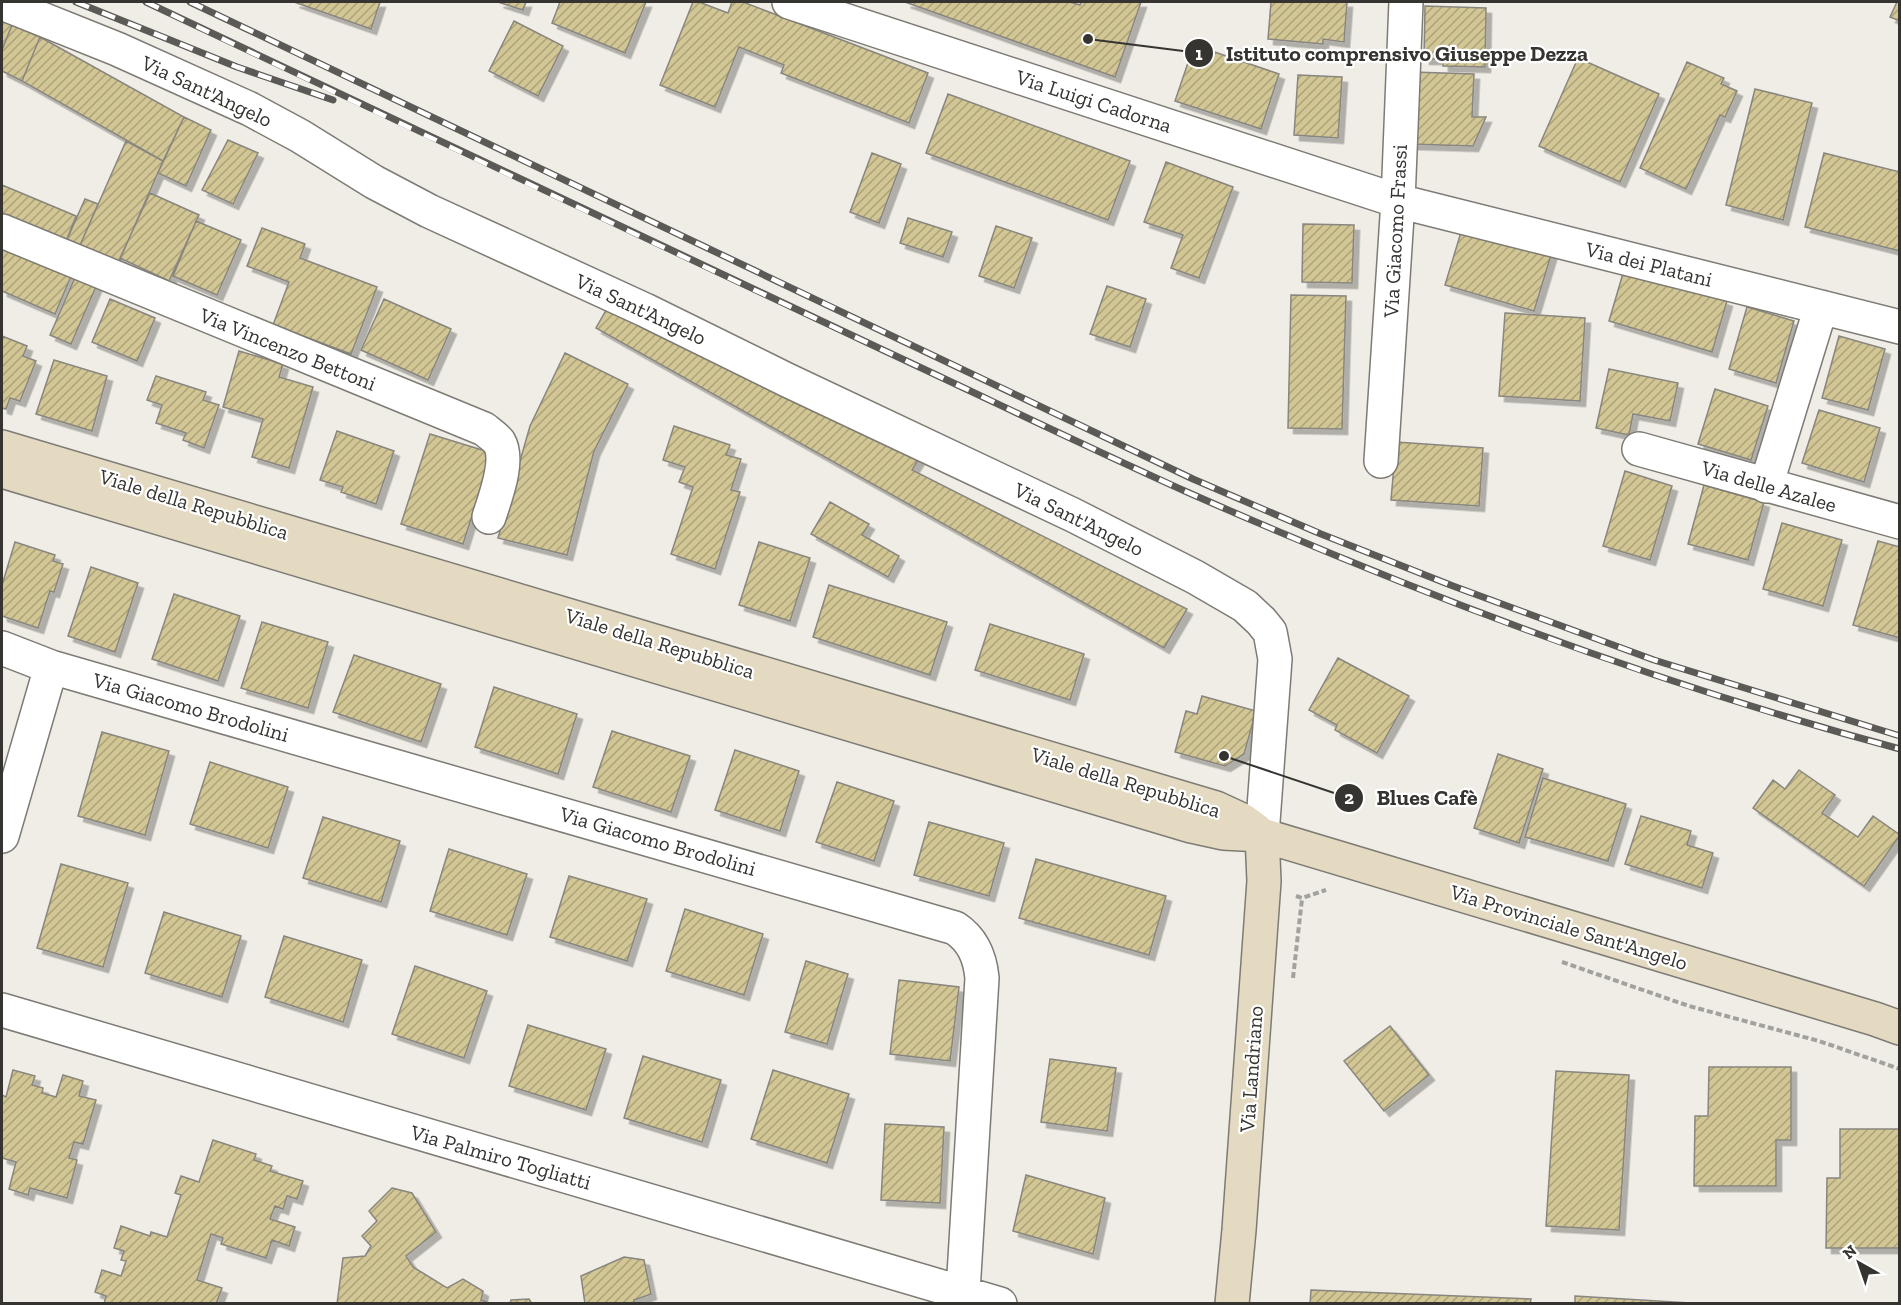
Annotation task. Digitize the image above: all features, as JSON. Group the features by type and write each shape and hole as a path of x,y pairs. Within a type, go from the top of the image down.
{"street":[{"name":"Via Luigi Cadorna","path":"789,2 1398,201"},
{"name":"Via Giacomo Frassi","path":"1381,461 1398,201 1406,2"},
{"name":"Via Sant'Angelo","path":"2,3 97,41 250,109 292,131 374,182 429,211 645,310 1083,520 1220,591 1251,611 1269,632 1275,664 1262,835"},
{"name":"Via dei Platani","path":"1398,201 1899,327"},
{"name":"Via Vincenzo Bettoni","path":"2,231 484,429 498,441 502,451 502,469 489,517"},
{"path":"1766,486 1821,307"},
{"name":"Viale della Repubblica","path":"2,447 1216,808 1242,820 1262,835"},
{"name":"Via delle Azalee","path":"1639,449 1899,522"},
{"name":"Viale della Repubblica","path":"2,471 1191,826 1223,833 1262,835"},
{"name":"Via Giacomo Brodolini","path":"2,648 51,667 956,928 965,935 978,955 982,978 963,1292"},
{"path":"2,836 51,667"},
{"name":"Via Landriano","path":"1232,1304 1264,881 1262,835"},
{"name":"Via Provinciale Sant'Angelo","path":"1262,835 1891,1023"},
{"name":"Via Palmiro Togliatti","path":"2,1010 1000,1304"}],"path":[{"path":"1264,881 1302,898 1329,888"},
{"path":"1553,959 1689,1006 1819,1041 1899,1069"}],"building":[{"path":"294,2 380,2 371,29"},
{"path":"498,2 526,2 523,10"},
{"path":"560,2 646,2 625,53 552,23"},
{"path":"693,2 728,13 732,2 743,2 928,73 909,123 781,73 784,65 739,47 715,107 660,85"},
{"path":"905,2 1070,2 1080,5 1081,2 1141,2 1115,77"},
{"path":"1271,2 1347,2 1344,42 1323,39 1323,44 1268,39"},
{"path":"1897,2 1900,2 1900,21 1890,17"},
{"path":"1425,6 1486,8 1485,67 1443,66 1443,59 1424,59"},
{"path":"2,21 12,25 2,50"},
{"path":"514,21 563,46 538,96 489,71"},
{"path":"12,25 40,37 22,81 2,71 2,50"},
{"path":"40,37 184,117 163,161 22,81"},
{"path":"1194,45 1279,74 1261,129 1175,101"},
{"path":"1578,58 1659,94 1620,182 1539,146"},
{"path":"1687,62 1724,78 1721,84 1737,91 1725,117 1720,115 1686,189 1640,168"},
{"path":"1412,72 1474,74 1472,117 1486,117 1473,146 1409,144"},
{"path":"1298,75 1342,77 1338,138 1294,135"},
{"path":"1755,89 1812,103 1783,220 1726,205"},
{"path":"948,94 1130,161 1108,220 926,153"},
{"path":"184,117 211,130 186,186 158,173"},
{"path":"228,140 258,153 233,204 202,190"},
{"path":"126,141 163,161 117,266 78,250"},
{"path":"872,153 901,164 879,223 850,212"},
{"path":"1824,153 1900,172 1900,251 1805,227"},
{"path":"1166,162 1233,187 1199,278 1171,268 1183,235 1144,222"},
{"path":"2,185 76,216 65,244 2,218"},
{"path":"150,193 199,215 169,281 120,258"},
{"path":"85,199 98,204 78,250 65,244"},
{"path":"908,218 952,232 943,257 900,243"},
{"path":"1465,219 1554,245 1534,311 1445,285"},
{"path":"196,221 241,240 217,295 173,276"},
{"path":"1303,224 1354,225 1352,283 1302,282"},
{"path":"996,226 1032,238 1014,288 979,276"},
{"path":"262,228 305,244 300,258 377,287 351,354 273,325 289,282 247,266"},
{"path":"2,244 72,274 55,314 2,291"},
{"path":"1624,270 1727,301 1712,352 1609,321"},
{"path":"77,273 98,282 71,344 50,335"},
{"path":"1107,286 1146,299 1130,347 1090,334"},
{"path":"1291,295 1346,296 1342,429 1288,428"},
{"path":"110,299 155,318 137,361 92,342"},
{"path":"384,299 451,329 428,380 361,350"},
{"path":"609,305 920,457 912,470 1187,609 1164,648 596,328"},
{"path":"1747,307 1794,321 1776,383 1729,369"},
{"path":"1505,313 1585,318 1580,401 1499,396"},
{"path":"2,336 27,346 23,356 36,361 20,401 10,398 6,409 2,408"},
{"path":"1839,336 1885,349 1868,410 1822,398"},
{"path":"239,351 283,364 279,377 313,387 289,468 252,457 263,419 223,407"},
{"path":"565,353 628,384 594,451 567,555 498,538 530,426"},
{"path":"54,360 107,376 92,431 36,414"},
{"path":"1609,369 1678,383 1670,421 1633,414 1629,435 1596,428"},
{"path":"156,376 206,392 203,400 219,405 204,448 183,440 186,433 156,423 162,405 147,400"},
{"path":"1715,389 1768,406 1751,460 1698,444"},
{"path":"1819,410 1880,428 1864,482 1802,463"},
{"path":"674,426 730,445 726,455 741,459 731,490 740,492 715,569 671,554 693,487 679,482 685,467 663,460"},
{"path":"337,431 394,451 376,504 341,492 343,487 320,480"},
{"path":"430,434 492,453 463,544 401,524"},
{"path":"1396,442 1483,448 1479,506 1391,500"},
{"path":"1625,471 1672,486 1650,560 1603,546"},
{"path":"1704,485 1764,502 1748,560 1688,544"},
{"path":"830,502 869,524 862,535 899,556 888,577 811,534"},
{"path":"1782,523 1842,540 1823,606 1763,589"},
{"path":"1878,541 1900,547 1900,638 1853,625"},
{"path":"15,542 55,555 53,561 63,564 54,592 50,591 38,628 2,616 2,585"},
{"path":"759,542 810,558 790,621 739,605"},
{"path":"91,567 138,583 115,652 68,636"},
{"path":"829,585 947,622 930,675 813,637"},
{"path":"174,594 240,616 218,681 152,659"},
{"path":"262,622 328,642 308,708 241,688"},
{"path":"990,624 1084,654 1070,700 975,670"},
{"path":"354,655 441,684 421,742 333,712"},
{"path":"1338,658 1409,696 1377,753 1335,730 1337,725 1309,710"},
{"path":"494,687 577,714 558,774 475,747"},
{"path":"1202,696 1256,711 1244,754 1225,766 1175,752 1186,711 1197,714"},
{"path":"612,731 690,756 671,812 593,787"},
{"path":"102,732 169,751 145,835 78,816"},
{"path":"735,750 799,771 780,831 715,810"},
{"path":"1498,754 1543,769 1519,843 1474,828"},
{"path":"210,762 288,787 268,848 190,824"},
{"path":"1799,770 1835,795 1822,813 1858,837 1873,816 1900,835 1864,886 1753,808 1773,780 1785,789"},
{"path":"1543,778 1626,804 1608,861 1525,837"},
{"path":"837,782 894,801 874,861 816,842"},
{"path":"1641,816 1691,831 1687,845 1713,853 1702,888 1625,864"},
{"path":"323,817 400,841 381,902 303,878"},
{"path":"929,822 1004,843 989,896 914,875"},
{"path":"449,849 527,874 507,935 430,911"},
{"path":"1036,859 1166,896 1149,955 1019,918"},
{"path":"61,864 128,883 103,967 37,948"},
{"path":"569,876 647,899 627,961 550,937"},
{"path":"685,909 763,934 744,995 666,971"},
{"path":"164,912 241,936 222,997 145,973"},
{"path":"284,936 362,960 343,1022 265,997"},
{"path":"806,961 848,974 827,1044 785,1032"},
{"path":"415,966 487,991 464,1058 392,1034"},
{"path":"899,980 959,987 950,1061 890,1054"},
{"path":"528,1025 606,1049 586,1110 509,1086"},
{"path":"1390,1026 1429,1075 1384,1111 1344,1061"},
{"path":"643,1056 721,1080 702,1142 624,1118"},
{"path":"1050,1059 1116,1068 1107,1131 1041,1122"},
{"path":"1709,1067 1791,1067 1791,1140 1776,1140 1776,1186 1694,1186 1695,1116 1708,1116"},
{"path":"13,1070 35,1076 32,1085 43,1088 42,1093 56,1097 63,1075 83,1081 79,1096 96,1100 83,1144 74,1142 69,1158 77,1160 67,1198 30,1188 28,1195 9,1189 16,1162 2,1158 2,1095 6,1097"},
{"path":"773,1070 849,1094 827,1163 751,1139"},
{"path":"1556,1071 1629,1075 1619,1230 1546,1226"},
{"path":"885,1124 944,1127 940,1203 881,1200"},
{"path":"1840,1129 1900,1129 1900,1248 1826,1248 1827,1178 1840,1178"},
{"path":"213,1140 256,1154 254,1160 272,1166 270,1171 303,1181 297,1199 287,1196 283,1209 275,1206 270,1219 295,1227 289,1246 272,1240 266,1258 221,1244 223,1238 211,1234 197,1280 222,1288 216,1304 104,1304 106,1296 95,1292 102,1270 121,1276 126,1261 121,1260 124,1251 114,1248 121,1226 150,1236 151,1232 167,1237 181,1195 175,1193 181,1176 199,1182"},
{"path":"1026,1175 1105,1198 1093,1254 1013,1231"},
{"path":"392,1188 412,1193 436,1232 406,1256 413,1267 447,1288 463,1279 483,1291 481,1300 492,1304 337,1304 343,1258 365,1256 371,1246 362,1236 377,1221 369,1211"},
{"path":"624,1257 644,1260 651,1294 634,1300 635,1304 585,1304 581,1276"},
{"path":"1311,1290 1531,1299 1530,1304 1310,1304"},
{"path":"1575,1296 1707,1304 1575,1304"},
{"path":"529,1299 532,1304 510,1304 511,1300"}],"railway":[{"path":"76,2 237,67 333,100"},
{"path":"146,2 1073,439 1274,530 1450,601 1628,666 1718,696 1900,749"},
{"path":"190,2 1193,479 1321,534 1453,586 1654,660 1900,736"}],"place":[{"name":"Istituto comprensivo Giuseppe Dezza","path":"1088,39"},
{"name":"Blues Cafè","path":"1224,756"}]}
